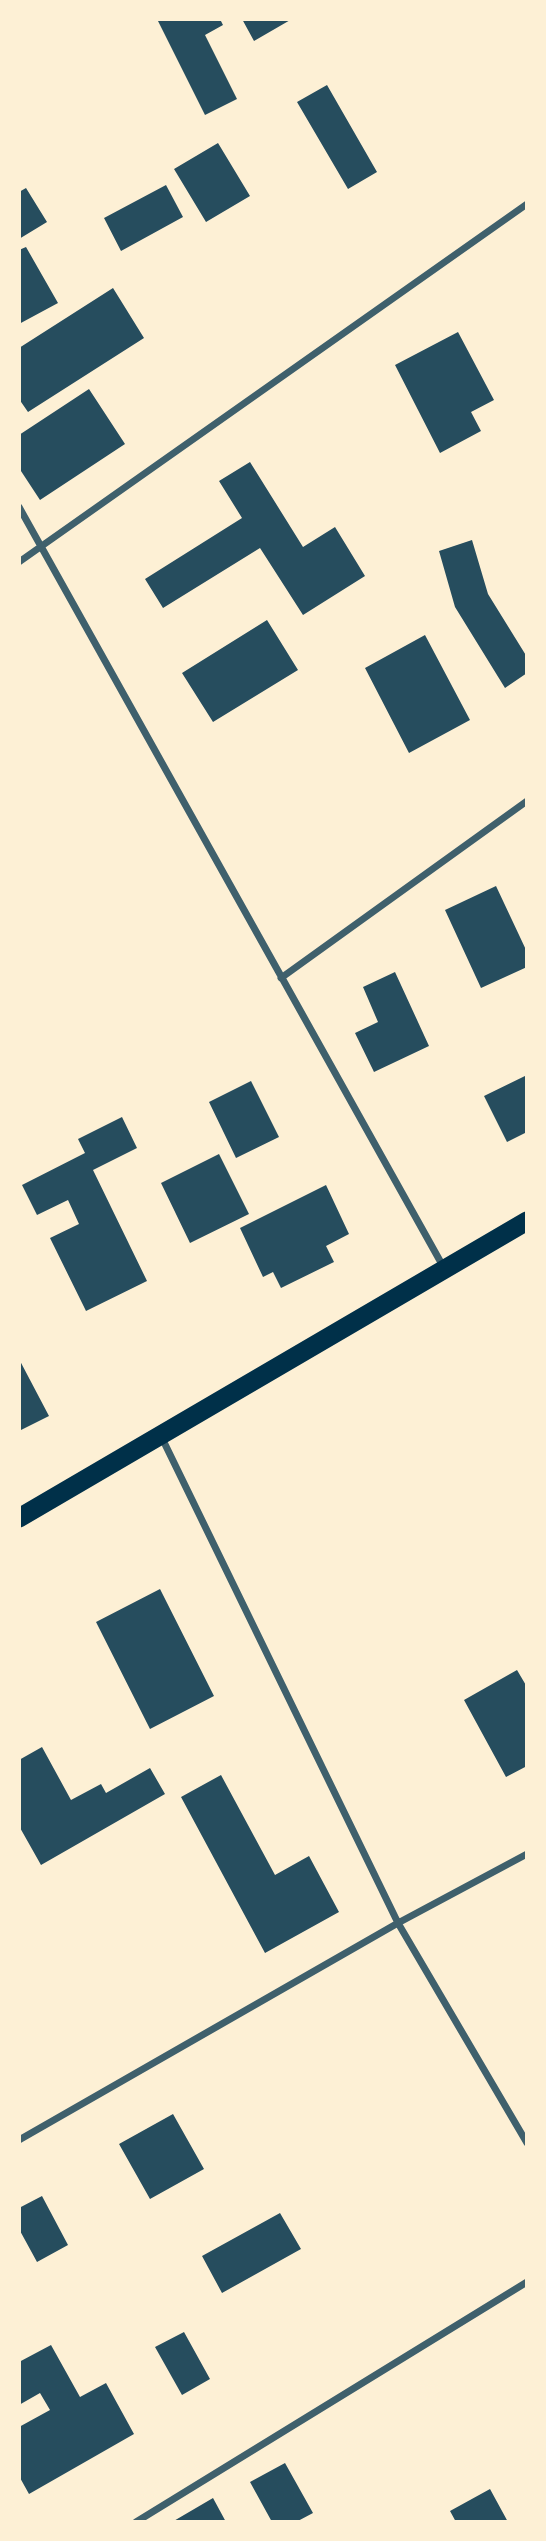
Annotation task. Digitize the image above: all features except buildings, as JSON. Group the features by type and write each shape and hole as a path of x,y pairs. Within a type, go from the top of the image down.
{"highway":[{"path":"19,1518 527,1221"}],"street":[{"path":"19,562 527,204"},
{"path":"19,507 444,1269"},
{"path":"281,978 527,802"},
{"path":"160,1435 397,1923 527,2143"},
{"path":"19,2140 397,1923 527,1854"},
{"path":"136,2522 527,2282"}]}
